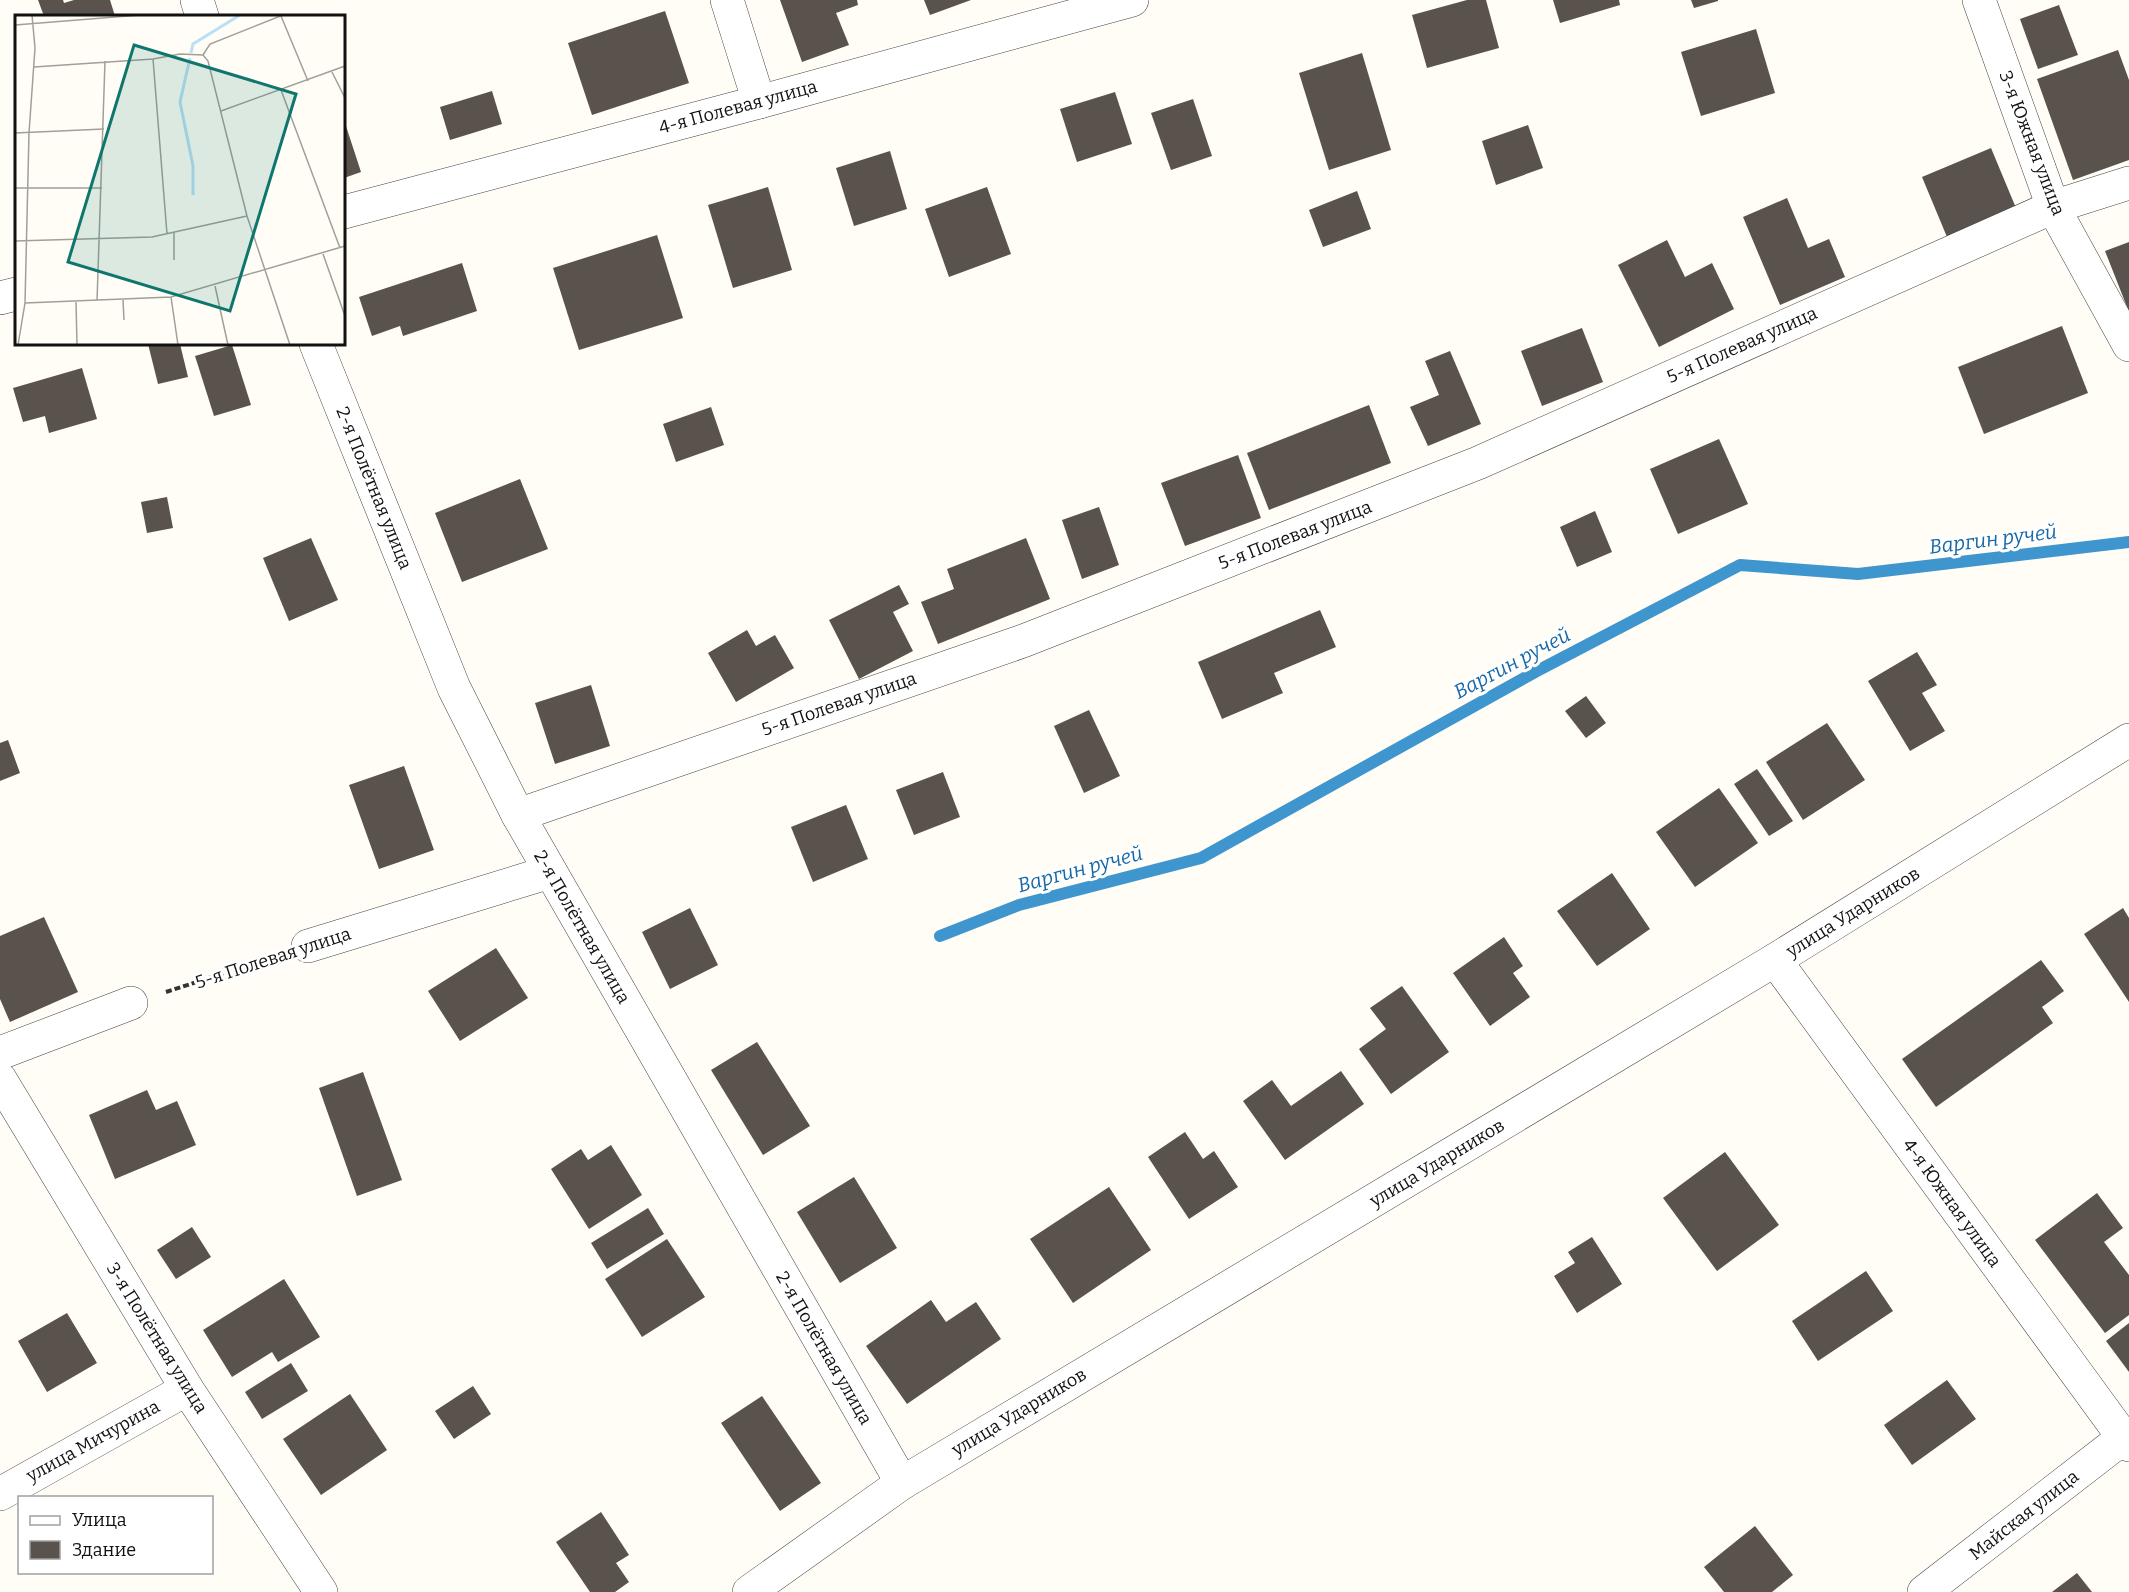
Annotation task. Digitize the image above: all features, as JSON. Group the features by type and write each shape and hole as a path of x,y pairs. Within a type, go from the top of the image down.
{"street":[{"path":"197,0 202,15"},
{"path":"727,0 759,102"},
{"name":"4-я Полевая улица","path":"345,212 1132,0"},
{"name":"3-я Южная улица","path":"1980,0 2054,207 2129,345"},
{"name":"5-я Полевая улица","path":"518,815 1023,641 1478,463 2054,207 2129,183"},
{"path":"0,298 15,294"},
{"name":"2-я Полётная улица","path":"316,345 454,688 518,815 902,1483"},
{"name":"улица Ударников","path":"748,1592 902,1483 1775,960 2129,740"},
{"name":"5-я Полевая улица","path":"308,946 550,872"},
{"name":"4-я Южная улица","path":"1775,960 2126,1441"},
{"path":"0,1053 131,1003"},
{"name":"3-я Полётная улица","path":"0,1079 187,1389 321,1592"},
{"name":"улица Мичурина","path":"0,1494 187,1389"},
{"name":"Майская улица","path":"1924,1592 2126,1441"}],"path":[{"name":"5-я Полевая улица","path":"131,1003 308,946"}],"building":[{"path":"38,0 63,0 64,3 74,0 110,0 115,15 44,15"},
{"path":"780,0 857,0 858,5 836,13 849,45 802,62"},
{"path":"924,0 971,0 930,15"},
{"path":"1467,0 1486,0 1499,48 1427,68 1412,15"},
{"path":"1553,0 1619,0 1620,5 1560,23"},
{"path":"1691,0 1718,0 1718,1 1694,8"},
{"path":"2059,5 2078,55 2038,69 2020,19"},
{"path":"665,11 689,83 592,115 568,43"},
{"path":"1756,29 1775,93 1701,116 1681,52"},
{"path":"2118,50 2129,80 2129,160 2073,180 2037,79"},
{"path":"1362,53 1391,150 1329,170 1299,73"},
{"path":"492,91 502,124 450,140 440,107"},
{"path":"1115,92 1132,144 1077,162 1060,109"},
{"path":"1193,99 1212,156 1171,170 1151,113"},
{"path":"345,123 361,172 345,178"},
{"path":"1528,125 1543,168 1496,185 1482,141"},
{"path":"1991,148 2016,208 1947,237 1922,177"},
{"path":"890,151 907,209 854,226 836,168"},
{"path":"768,187 792,270 733,288 708,205"},
{"path":"987,187 1011,254 949,277 925,209"},
{"path":"1357,191 1371,229 1323,247 1309,210"},
{"path":"1787,198 1808,248 1829,239 1845,277 1780,305 1743,217"},
{"path":"657,235 683,318 579,350 553,268"},
{"path":"1667,240 1685,277 1712,263 1734,309 1659,347 1618,265"},
{"path":"2129,242 2129,312 2105,251"},
{"path":"462,263 477,311 403,336 400,326 372,336 359,297"},
{"path":"2062,326 2088,393 1984,434 1958,367"},
{"path":"1582,328 1603,382 1542,406 1521,351"},
{"path":"148,345 180,345 188,377 158,384"},
{"path":"232,345 251,405 214,416 195,356"},
{"path":"1450,351 1481,424 1428,446 1410,407 1439,395 1425,361"},
{"path":"82,368 97,419 49,433 45,416 23,422 13,388"},
{"path":"1369,405 1391,463 1269,510 1247,453"},
{"path":"711,407 724,445 676,462 663,424"},
{"path":"1719,439 1748,504 1678,534 1650,469"},
{"path":"1238,455 1261,518 1185,546 1161,483"},
{"path":"520,479 548,549 462,582 435,513"},
{"path":"167,497 173,528 147,533 141,502"},
{"path":"1099,507 1119,565 1082,579 1062,520"},
{"path":"1595,511 1612,552 1577,567 1560,527"},
{"path":"311,538 338,600 289,621 263,558"},
{"path":"1026,538 1050,599 938,644 921,602 954,589 947,569"},
{"path":"899,585 909,604 893,612 913,651 859,679 829,620"},
{"path":"1320,610 1336,647 1274,673 1283,693 1222,719 1198,662"},
{"path":"747,630 756,646 775,635 794,668 736,702 708,653"},
{"path":"1917,652 1937,685 1922,693 1945,731 1910,751 1868,681"},
{"path":"591,685 610,746 555,764 535,703"},
{"path":"1586,696 1606,723 1586,738 1565,711"},
{"path":"1089,710 1120,776 1084,793 1054,726"},
{"path":"1827,723 1865,780 1803,820 1766,762"},
{"path":"8,740 20,773 0,781 0,743"},
{"path":"404,766 434,850 379,869 349,785"},
{"path":"1757,769 1793,821 1769,836 1734,784"},
{"path":"943,772 960,817 914,835 896,790"},
{"path":"1719,788 1758,843 1695,887 1656,832"},
{"path":"846,805 868,859 813,882 791,827"},
{"path":"1612,873 1650,929 1597,966 1557,911"},
{"path":"690,908 718,965 670,989 642,932"},
{"path":"2123,908 2129,918 2129,1002 2084,934"},
{"path":"44,917 78,992 10,1022 0,999 0,936"},
{"path":"1504,937 1523,966 1513,973 1530,997 1490,1026 1453,973"},
{"path":"496,948 528,998 460,1041 428,991"},
{"path":"2041,960 2064,991 2042,1007 2053,1023 1936,1107 1902,1059"},
{"path":"1402,986 1449,1052 1391,1094 1359,1049 1386,1029 1370,1008"},
{"path":"757,1042 810,1126 763,1155 711,1070"},
{"path":"1341,1071 1364,1104 1285,1160 1243,1101 1272,1080 1291,1106"},
{"path":"363,1072 402,1180 357,1196 319,1088"},
{"path":"147,1090 156,1110 177,1101 196,1145 115,1179 89,1115"},
{"path":"1185,1132 1203,1159 1214,1151 1238,1187 1189,1219 1148,1157"},
{"path":"611,1145 642,1195 589,1229 551,1169 581,1149 588,1160"},
{"path":"1725,1152 1779,1225 1717,1271 1663,1198"},
{"path":"854,1177 897,1248 840,1283 797,1212"},
{"path":"1109,1187 1151,1250 1073,1303 1030,1239"},
{"path":"2097,1193 2123,1228 2104,1242 2129,1275 2129,1315 2105,1333 2035,1240"},
{"path":"648,1208 664,1234 607,1269 591,1243"},
{"path":"192,1227 211,1257 176,1279 157,1250"},
{"path":"1592,1237 1622,1284 1577,1313 1554,1276 1575,1263 1568,1252"},
{"path":"667,1239 705,1297 642,1337 605,1279"},
{"path":"1866,1271 1893,1311 1818,1361 1792,1321"},
{"path":"284,1279 320,1337 278,1362 272,1352 232,1377 203,1330"},
{"path":"931,1300 946,1322 976,1302 1001,1339 907,1404 866,1346"},
{"path":"67,1313 97,1363 47,1392 18,1341"},
{"path":"2129,1323 2129,1372 2106,1341"},
{"path":"291,1363 308,1391 262,1419 245,1392"},
{"path":"1947,1380 1976,1419 1912,1465 1884,1425"},
{"path":"473,1386 491,1414 454,1439 435,1411"},
{"path":"350,1394 387,1450 321,1495 283,1439"},
{"path":"762,1396 821,1483 780,1511 721,1423"},
{"path":"601,1512 629,1555 616,1563 629,1582 615,1592 590,1592 556,1542"},
{"path":"1755,1526 1793,1575 1772,1592 1724,1592 1704,1567"},
{"path":"2077,1573 2092,1592 2052,1592"}],"waterway":[{"name":"Варгин ручей","path":"940,936 1019,905 1201,858 1537,671 1740,565 1858,574 2129,542"}]}
